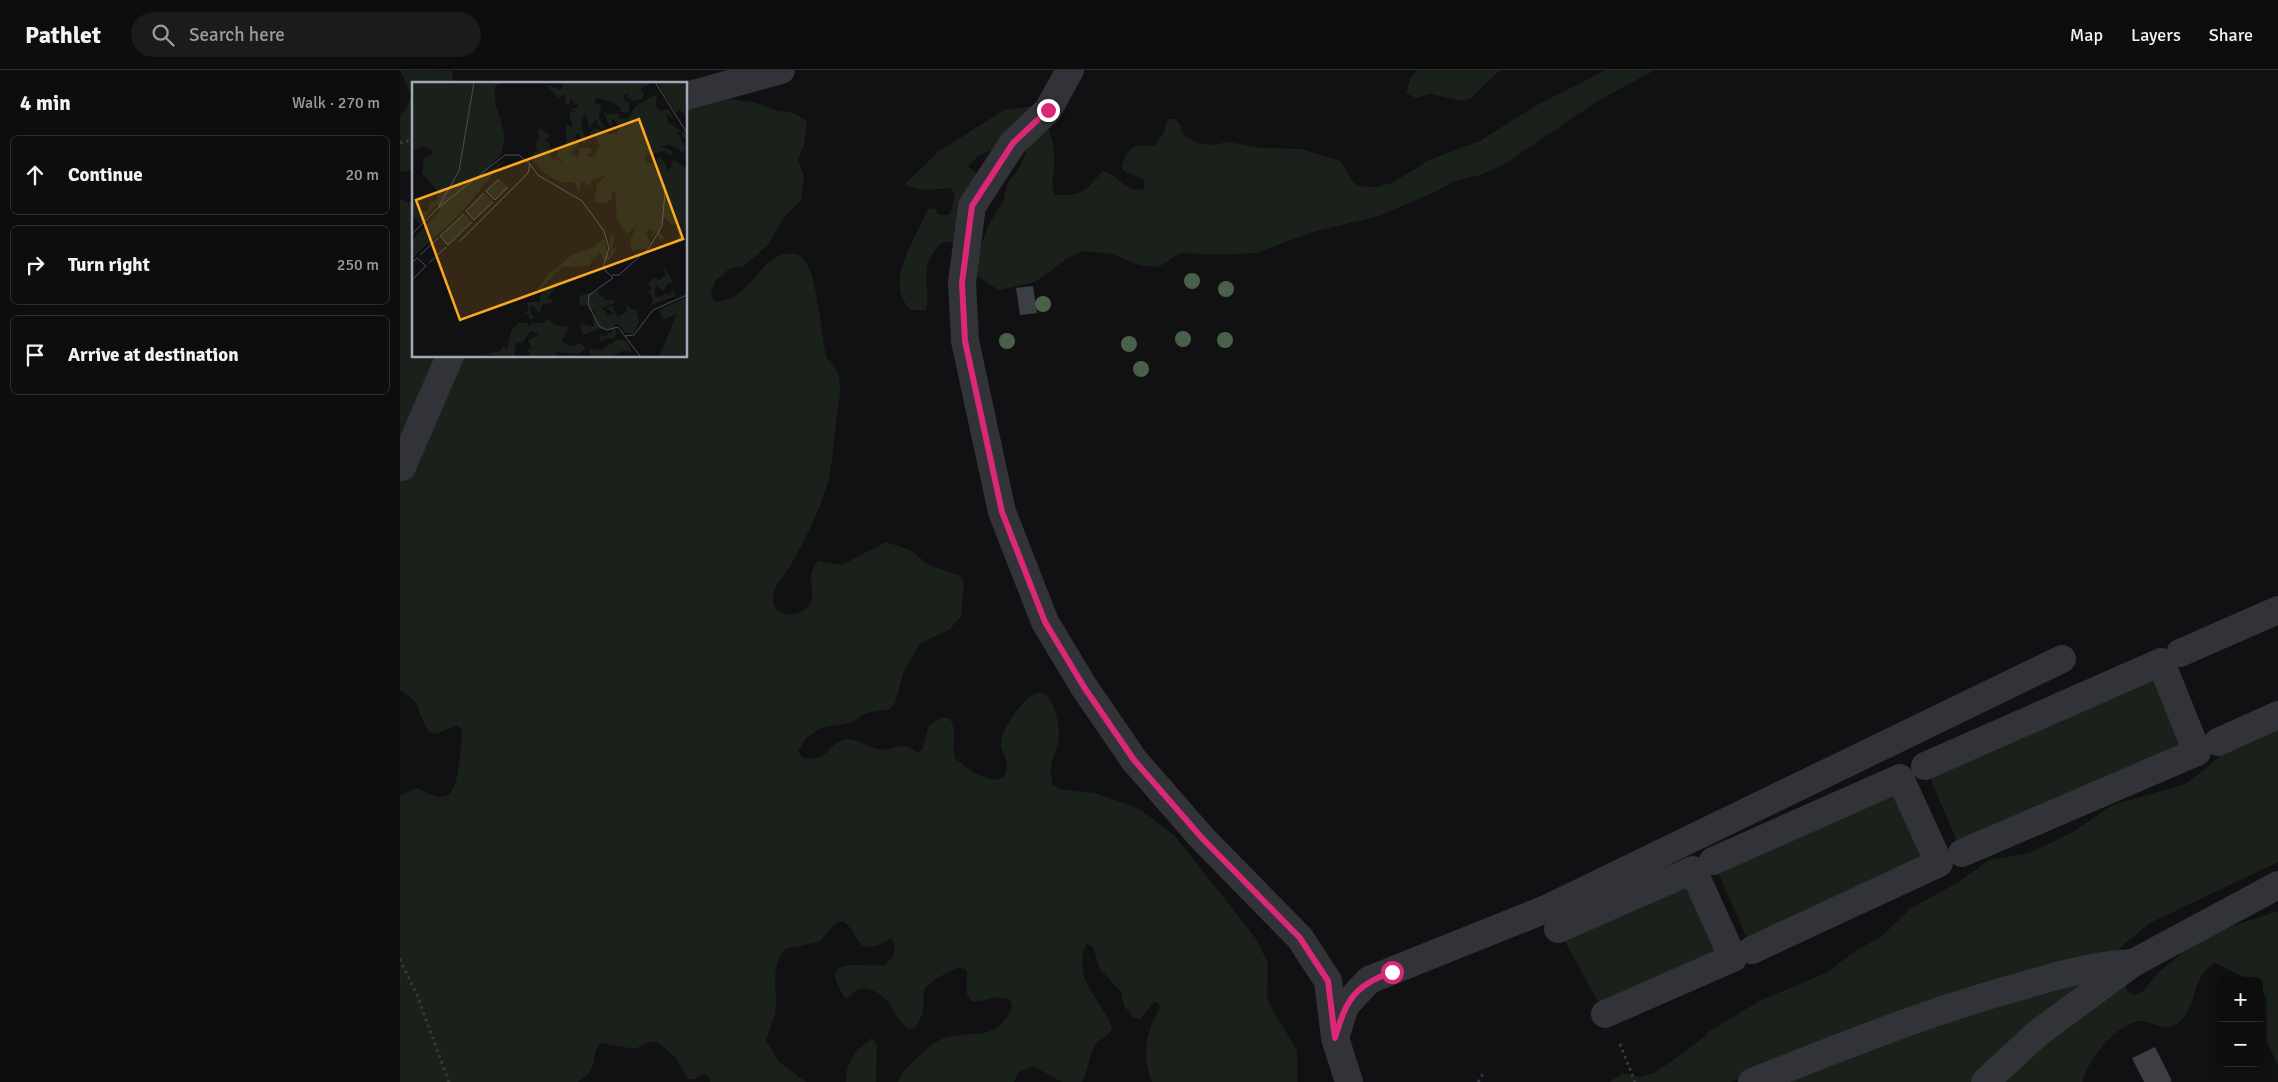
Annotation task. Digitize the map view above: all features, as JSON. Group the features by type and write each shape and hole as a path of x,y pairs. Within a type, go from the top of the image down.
{"street":[{"path":"688,95 781,70"},
{"path":"1070,70 1048,110 1013,143 972,206 962,283 965,341 1002,512 1045,622 1084,687 1134,760 1202,838 1300,938 1328,981 1335,1038 1349,1082"},
{"path":"402,467 449,358"},
{"path":"2180,653 2278,610"},
{"path":"1335,1038 1345,1006 1369,980 1546,909 2062,659"},
{"path":"1924,766 2161,662 2197,752 1962,853"},
{"path":"2218,742 2278,715"},
{"path":"1713,861 1900,778 1939,863 1752,950"},
{"path":"1558,929 1693,870 1733,958 1605,1014"},
{"path":"1985,1082 2038,1033 2134,963 2278,885"},
{"path":"1752,1082 1906,1021 1974,998 2110,964 2134,963"}],"path":[{"path":"400,959 417,995 449,1082"},
{"path":"1620,1044 1635,1082"},
{"path":"1478,1082 1483,1074"}],"shaded area":[{"path":"400,70 453,71 452,82 412,82 412,170 400,172 400,116 406,110 411,95"},
{"path":"1417,70 1500,70 1470,99 1462,101 1431,94 1416,98 1406,93 1411,77"},
{"path":"1606,70 1655,70 1601,99 1503,165 1480,175 1452,182 1437,191 1376,217 1316,231 1256,253 1216,255 1183,253 1176,255 1162,265 1154,267 1139,265 1112,254 1084,251 1068,258 1035,282 999,290 978,277 974,272 975,263 988,226 1004,199 1007,184 1020,167 1026,152 1028,136 979,155 968,166 987,182 956,243 942,243 931,257 927,272 928,294 926,310 911,310 903,299 900,287 900,274 904,260 928,209 935,208 939,215 948,215 952,209 955,194 950,188 916,189 905,184 938,152 1004,110 1036,106 1041,113 1052,141 1054,169 1052,184 1055,195 1084,191 1103,171 1114,176 1127,187 1137,190 1144,189 1144,180 1122,170 1124,159 1133,147 1154,146 1163,134 1168,119 1175,119 1180,125 1183,134 1196,143 1212,145 1228,142 1261,148 1302,149 1340,161 1353,182 1359,186 1376,187 1392,183 1429,160 1480,141 1535,106"},
{"path":"688,94 754,102 778,111 794,113 807,121 804,145 798,160 804,176 801,200 784,218 767,246 744,266 729,269 716,280 711,294 714,301 727,299 738,294 775,258 785,254 798,255 803,258 813,278 827,358 836,369 839,377 839,400 829,478 809,531 774,592 773,604 776,609 786,614 798,613 804,610 811,601 811,574 818,561 842,565 886,542 910,550 929,565 960,576 964,583 961,616 950,629 921,643 904,670 895,703 890,709 866,713 853,722 821,728 807,737 798,751 803,758 817,758 840,741 850,739 877,749 907,746 918,753 923,748 929,725 943,717 950,719 954,729 955,758 974,772 991,779 998,779 1004,776 1007,768 1001,742 1009,721 1027,699 1039,693 1044,694 1049,698 1055,710 1059,732 1051,768 1053,785 1060,789 1095,793 1140,809 1175,836 1257,940 1268,964 1267,997 1297,1050 1297,1082 1152,1082 1147,1063 1147,1044 1152,1025 1161,1006 1155,1001 1140,1019 1133,1017 1124,1006 1121,992 1100,969 1093,947 1086,944 1082,968 1085,979 1112,1027 1109,1033 1093,1048 1082,1082 1062,1082 1033,1066 1019,1072 1014,1082 898,1082 907,1068 926,1049 939,1040 984,1033 999,1026 1006,1019 1012,1008 1010,1000 1000,997 971,1001 967,994 967,970 959,967 937,978 924,989 923,1013 916,1028 909,1029 900,1020 887,1001 876,992 860,989 846,999 835,975 837,969 852,965 885,965 893,956 895,950 891,938 879,945 864,946 842,921 835,924 819,942 785,949 780,957 775,973 775,1013 766,1040 779,1062 806,1082 710,1082 709,1077 703,1074 695,1079 688,1079 675,1057 657,1042 649,1042 635,1049 601,1043 595,1053 593,1066 586,1076 578,1082 400,1082 400,795 416,788 442,797 451,793 459,766 462,730 457,725 435,734 428,731 415,701 400,690 400,199 412,203 412,358 688,358"},
{"path":"2161,662 2197,752 1962,853 1925,766"},
{"path":"2278,727 2278,862 2150,923 2119,950 2121,976 2128,992 2136,995 2143,991 2158,973 2195,942 2227,928 2278,911 2278,1066 2267,1042 2266,999 2263,991 2263,977 2244,977 2215,963 2201,976 2188,1012 2183,1019 2171,1027 2162,1027 2141,1021 2123,1028 2113,1035 2097,1054 2085,1073 2083,1082 1785,1082 1762,1071 1731,1082 1610,1082 1623,1073 1638,1077 1654,1073 1693,1046 1710,1031 1761,1000 1826,973 1852,953 1882,936 1911,908 1957,883 1989,860 2030,853 2071,833 2112,805 2186,784 2230,748"},
{"path":"1900,778 1939,863 1752,950 1713,861"},
{"path":"1693,870 1733,958 1605,1014 1558,929"},
{"path":"872,1038 877,1045 876,1082 846,1082 850,1062 861,1047"}],"building":[{"path":"1033,286 1037,313 1020,315 1016,288"},
{"path":"2155,1047 2172,1081 2170,1082 2144,1082 2132,1058"}],"route":[{"path":"1048,110 1013,143 972,206 962,283 965,341 1002,512 1045,622 1084,687 1134,760 1202,838 1300,938 1328,981 1335,1038 1345,1006 1369,980 1392,972"}]}
